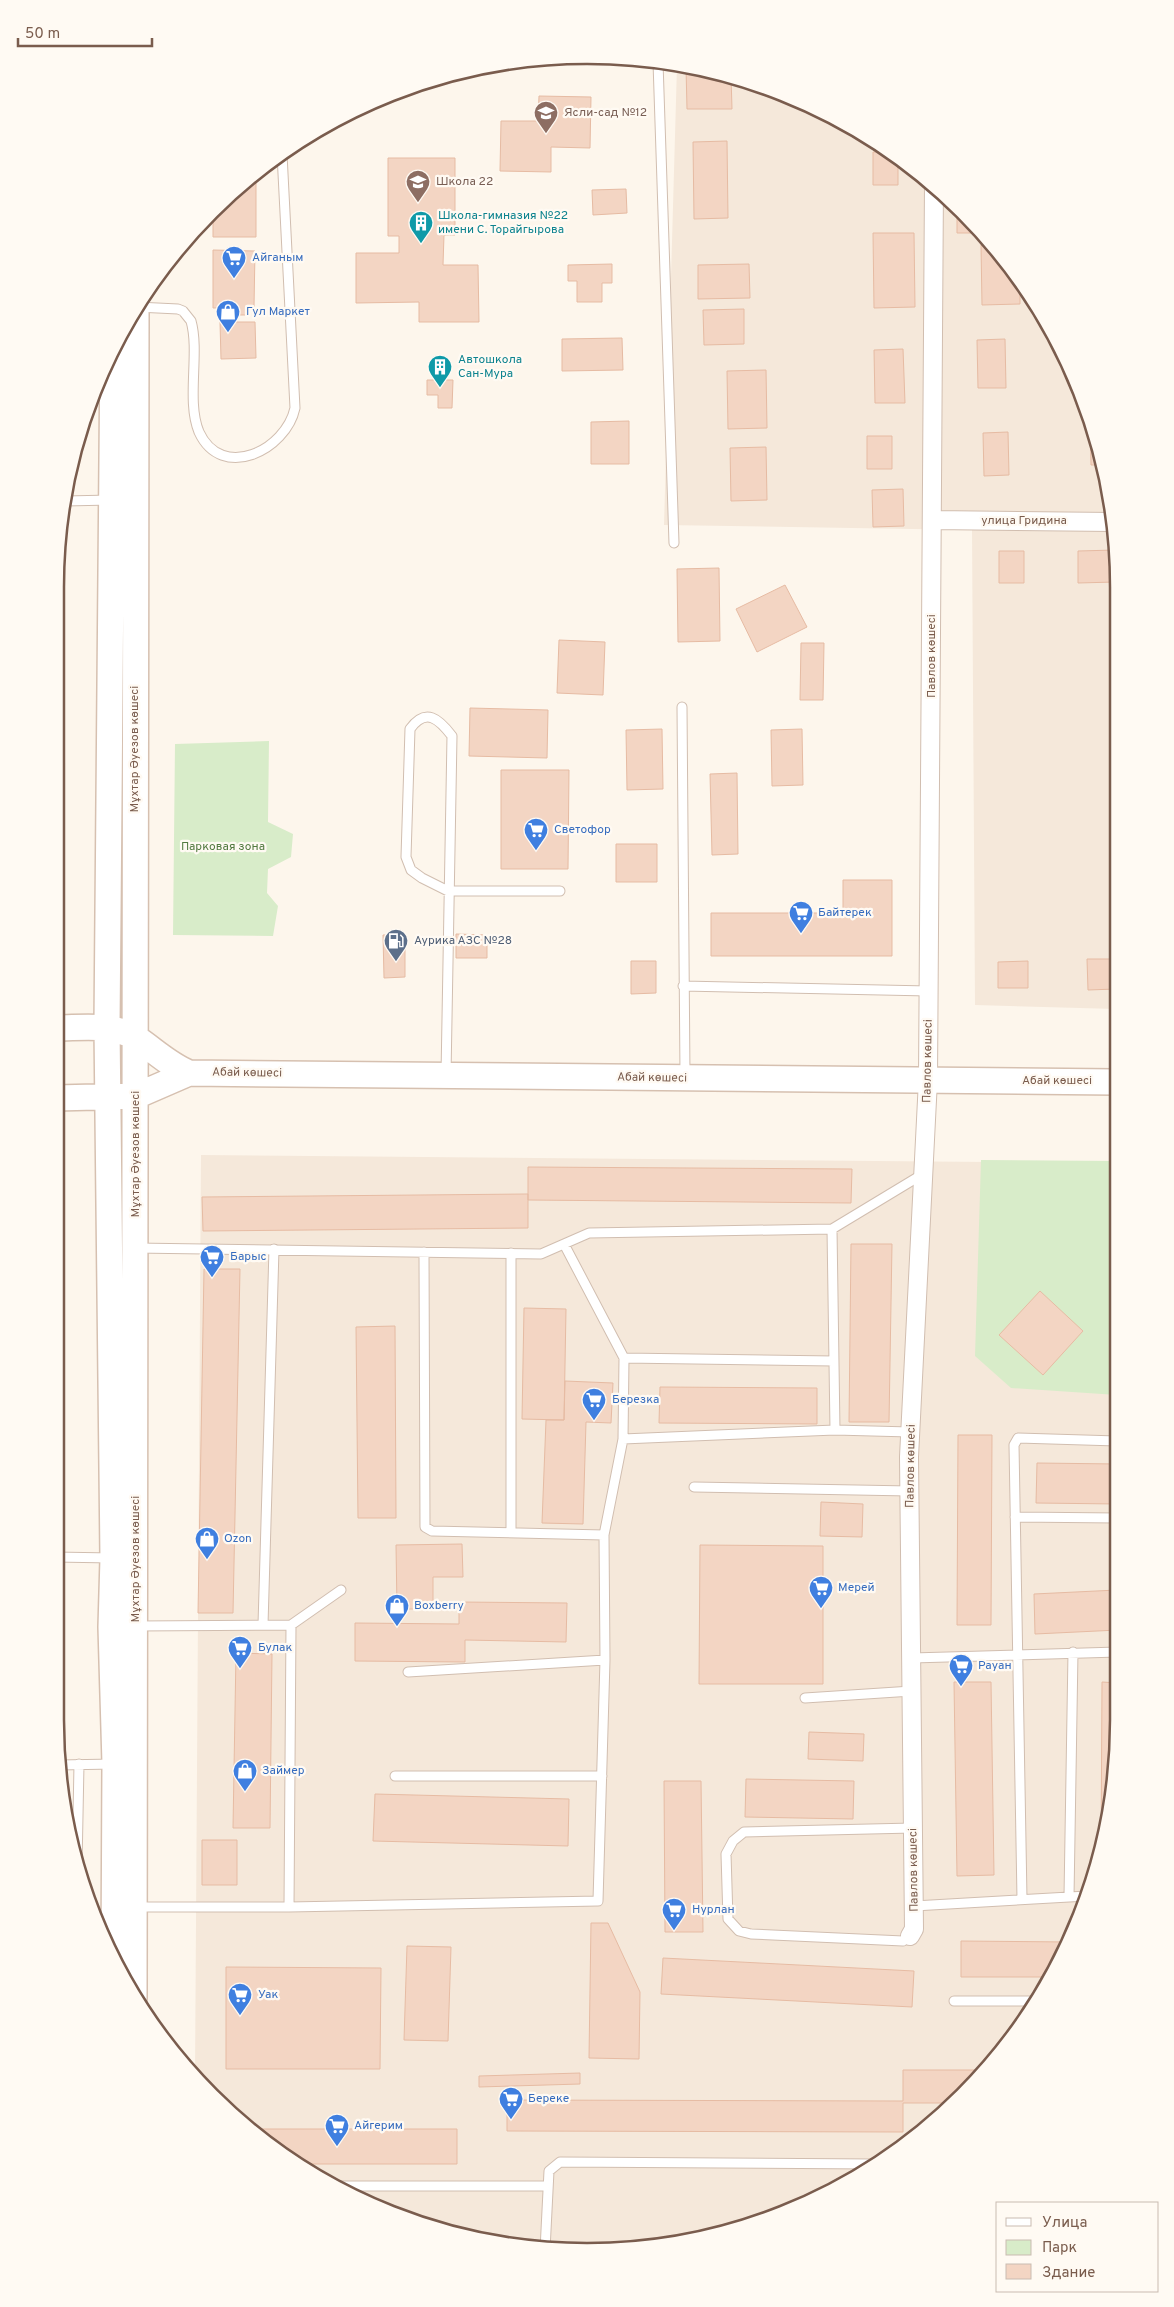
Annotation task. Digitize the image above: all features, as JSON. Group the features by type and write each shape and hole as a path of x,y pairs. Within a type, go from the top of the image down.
{"main road":[{"name":"Мұхтар Әуезов көшесі","path":"123,1247 109,1097 107,1027 124,500 135,323"},
{"name":"Мұхтар Әуезов көшесі","path":"114,364 124,500 136,1096 123,1247 125,1764 134,1908 134,1982"},
{"name":"Абай көшесі","path":"64,1028 107,1027 135,1037 177,1068 189,1072 1110,1082"},
{"name":"Абай көшесі","path":"64,1098 136,1096 189,1072"},
{"name":"Мұхтар Әуезов көшесі","path":"115,1944 125,1764"}],"street":[{"name":"Павлов көшесі","path":"910,1936 914,1928 914,1906 910,1432 928,1080 934,196"},
{"name":"улица Гридина","path":"933,520 1106,522"}],"lane":[{"path":"658,69 674,543"},
{"path":"144,309 178,309 191,321 197,423 209,448 226,456 249,456 272,444 284,433 292,422 296,408 282,162"},
{"path":"71,501 124,500"},
{"path":"682,708 686,1078"},
{"path":"446,1076 448,891 452,736 441,721 428,716 417,720 410,729 406,857 411,870 448,891 560,890"},
{"path":"684,986 929,991"},
{"path":"123,1247 542,1254 589,1232 832,1229 924,1174"},
{"path":"832,1229 835,1430"},
{"path":"134,1908 598,1902 605,1660 604,1535 624,1439 624,1358 564,1244"},
{"path":"263,1625 274,1249"},
{"path":"424,1252 425,1527 432,1531 604,1535"},
{"path":"511,1253 511,1533"},
{"path":"624,1358 834,1361"},
{"path":"624,1439 835,1430 910,1432"},
{"path":"1022,1899 1014,1445 1018,1438 1110,1441"},
{"path":"694,1487 910,1491"},
{"path":"1015,1517 1110,1518"},
{"path":"64,1557 124,1558"},
{"path":"124,1626 291,1625 341,1590"},
{"path":"289,1907 291,1625"},
{"path":"1069,1897 1073,1652"},
{"path":"912,1658 1110,1652"},
{"path":"408,1672 605,1660"},
{"path":"806,1698 912,1691"},
{"path":"78,1837 79,1764"},
{"path":"66,1765 125,1764"},
{"path":"395,1776 602,1776"},
{"path":"910,1936 903,1941 751,1934 739,1931 728,1920 726,1854 733,1840 744,1832 913,1828"},
{"path":"914,1906 1079,1896"},
{"path":"954,2001 1028,2001"},
{"path":"544,2241 546,2186 549,2171 560,2162 864,2164"},
{"path":"350,2186 546,2186"}],"shaded area":[{"path":"677,72 722,82 787,104 849,134 906,172 957,217 1002,268 1040,325 1056,356 1082,419 1092,452 1106,519 1109,553 1110,1009 975,1005 972,530 664,525"},
{"path":"201,1155 1110,1163 1110,1720 1106,1788 1100,1822 1082,1888 1056,1951 1022,2011 1002,2039 957,2090 906,2135 878,2155 849,2173 787,2203 722,2225 655,2239 587,2243 553,2242 519,2239 452,2225 387,2203 356,2189 325,2173 268,2135 217,2090 195,2066"}],"green space":[{"name":"Парковая зона","path":"269,741 268,822 293,834 291,857 268,869 267,893 278,906 273,936 173,935 175,744"},
{"path":"981,1160 1110,1161 1110,1395 1011,1388 975,1356"}],"building":[{"path":"686,73 731,85 732,109 687,109"},
{"name":"Ясли-сад №12","path":"539,96 591,97 590,148 551,147 551,172 500,171 501,121 538,121"},
{"path":"727,141 728,218 694,219 693,142"},
{"path":"873,152 878,152 898,166 898,185 873,185"},
{"name":"Школа-гимназия №22 имени С. Торайгырова","path":"388,158 455,158 455,235 444,235 443,265 478,265 479,322 419,322 419,302 356,303 356,253 399,253 399,236 388,236"},
{"path":"256,182 256,237 213,237 213,221"},
{"path":"626,189 627,213 593,215 592,190"},
{"path":"957,217 972,233 957,233"},
{"path":"873,233 914,233 915,307 874,308"},
{"path":"981,245 1002,268 1020,293 1020,304 982,305"},
{"name":"Айганым","path":"213,250 255,251 254,307 249,307 249,315 228,315 228,308 213,308"},
{"path":"612,264 612,283 602,283 602,302 577,302 577,281 568,281 568,265"},
{"path":"749,264 750,298 698,299 698,265"},
{"path":"744,309 744,344 704,345 703,310"},
{"path":"220,322 255,322 256,358 221,359"},
{"path":"622,338 623,370 562,371 562,339"},
{"path":"1005,339 1006,388 978,388 977,340"},
{"path":"903,349 905,403 875,403 874,350"},
{"path":"766,370 767,428 728,429 727,371"},
{"name":"Автошкола Сан-Мура","path":"427,380 453,380 452,408 438,408 438,395 427,395"},
{"path":"629,421 629,464 591,464 591,422"},
{"path":"1008,432 1009,475 984,476 983,433"},
{"path":"867,436 892,436 892,469 867,469"},
{"path":"766,447 767,500 731,501 730,448"},
{"path":"1091,448 1095,465 1091,465"},
{"path":"903,489 904,526 873,527 872,490"},
{"path":"1109,550 1110,582 1078,583 1078,551"},
{"path":"999,551 1024,551 1024,583 999,583"},
{"path":"719,568 720,641 678,642 677,569"},
{"path":"785,585 807,627 757,652 736,609"},
{"path":"559,640 605,642 603,695 557,693"},
{"path":"801,643 824,643 823,700 800,700"},
{"path":"470,708 548,710 547,758 469,756"},
{"path":"662,729 663,789 627,790 626,730"},
{"path":"802,729 803,785 772,786 771,730"},
{"path":"501,770 569,770 568,869 501,869"},
{"path":"737,773 738,854 712,855 710,774"},
{"path":"616,844 657,844 657,882 616,882"},
{"name":"Байтерек","path":"843,880 892,880 892,956 711,956 711,913 843,913"},
{"path":"456,934 487,935 487,958 456,958"},
{"path":"383,935 405,935 405,977 384,978"},
{"path":"1087,959 1110,959 1110,989 1088,990"},
{"path":"631,961 656,961 656,993 631,994"},
{"path":"1028,961 1028,988 998,988 998,962"},
{"path":"528,1167 852,1169 851,1203 528,1200"},
{"path":"528,1194 528,1228 203,1231 202,1197"},
{"path":"851,1244 892,1244 889,1422 849,1422"},
{"path":"204,1269 240,1269 233,1613 198,1613"},
{"path":"1040,1291 1083,1331 1043,1375 999,1335"},
{"path":"524,1308 566,1309 564,1420 522,1419"},
{"path":"395,1326 396,1518 358,1518 356,1327"},
{"path":"565,1381 613,1383 611,1423 586,1422 583,1524 542,1523 546,1420 564,1420"},
{"path":"660,1387 817,1388 817,1424 659,1423"},
{"path":"958,1435 992,1435 991,1625 957,1625"},
{"path":"1037,1463 1110,1464 1110,1504 1036,1503"},
{"path":"821,1502 863,1504 862,1537 820,1536"},
{"path":"462,1544 463,1577 433,1577 433,1609 397,1609 396,1545"},
{"path":"700,1545 823,1546 823,1684 699,1684"},
{"path":"1110,1590 1110,1630 1035,1634 1034,1594"},
{"path":"459,1602 567,1603 566,1642 465,1640 465,1662 355,1661 355,1623 459,1624"},
{"path":"236,1653 272,1654 270,1828 233,1828"},
{"path":"954,1682 991,1682 994,1875 957,1876"},
{"path":"1102,1682 1110,1682 1110,1720 1106,1788 1101,1815"},
{"path":"809,1732 864,1734 863,1761 808,1759"},
{"path":"746,1779 854,1781 853,1819 745,1817"},
{"path":"664,1781 701,1781 703,1932 665,1932"},
{"path":"375,1794 569,1799 568,1846 373,1841"},
{"path":"202,1840 237,1840 237,1885 202,1885"},
{"path":"591,1923 608,1923 640,1992 639,2059 589,2058"},
{"path":"961,1941 1060,1942 1043,1977 961,1977"},
{"path":"407,1946 451,1947 448,2041 404,2040"},
{"path":"663,1958 914,1971 912,2007 661,1994"},
{"path":"226,1967 381,1968 380,2069 226,2069"},
{"path":"903,2070 975,2070 943,2103 903,2103 903,2132 507,2131 507,2100 903,2101"},
{"path":"580,2073 580,2084 479,2087 479,2076"},
{"path":"261,2129 457,2129 457,2164 310,2164"}],"place":[{"name":"Ясли-сад №12","path":"546,134"},
{"name":"Школа 22","path":"418,203"},
{"name":"Школа-гимназия №22 имени С. Торайгырова","path":"421,244"},
{"name":"Айганым","path":"234,279"},
{"name":"Гул Маркет","path":"228,333"},
{"name":"Автошкола Сан-Мура","path":"440,388"},
{"name":"Светофор","path":"536,851"},
{"name":"Байтерек","path":"801,934"},
{"name":"Аурика АЗС №28","path":"396,962"},
{"name":"Барыс","path":"212,1278"},
{"name":"Березка","path":"594,1421"},
{"name":"Ozon","path":"207,1560"},
{"name":"Мерей","path":"821,1609"},
{"name":"Boxberry","path":"397,1627"},
{"name":"Булак","path":"240,1669"},
{"name":"Рауан","path":"961,1687"},
{"name":"Займер","path":"245,1792"},
{"name":"Нурлан","path":"674,1931"},
{"name":"Уак","path":"240,2016"},
{"name":"Береке","path":"511,2120"},
{"name":"Айгерим","path":"337,2147"}]}
